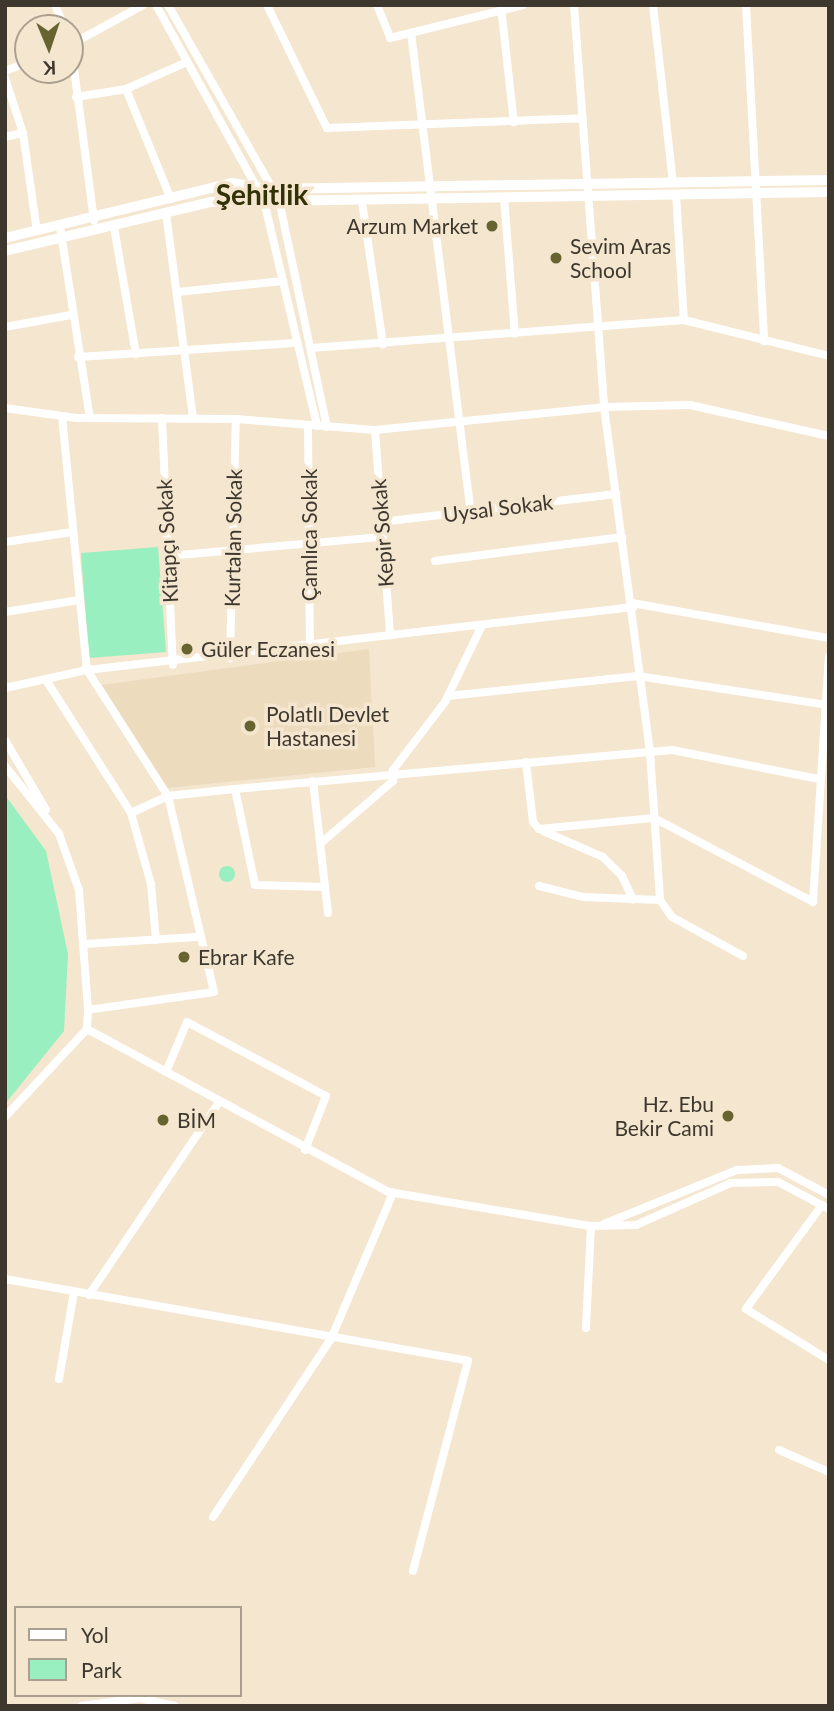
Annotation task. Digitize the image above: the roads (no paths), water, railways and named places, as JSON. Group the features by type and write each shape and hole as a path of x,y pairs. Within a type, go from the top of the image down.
{"street":[{"path":"84,36 143,5"},
{"path":"156,5 252,186 264,201 318,426"},
{"path":"168,5 268,189 279,200 311,348 318,426"},
{"path":"267,5 327,128 583,118"},
{"path":"377,5 390,38 501,7 523,5"},
{"path":"574,5 591,196 604,407 633,605 638,676 650,752 660,900 672,917 743,956"},
{"path":"653,5 673,182"},
{"path":"746,5 751,180 764,342"},
{"path":"501,7 514,122"},
{"path":"411,33 471,512"},
{"path":"76,97 126,89 187,62"},
{"path":"5,78 23,133 37,231"},
{"path":"75,84 94,220"},
{"path":"126,89 171,200"},
{"path":"5,137 23,133"},
{"path":"5,238 94,220 232,183 268,189 430,184 829,180"},
{"path":"5,251 211,202 362,202 433,198 829,192"},
{"path":"676,194 684,320"},
{"path":"505,198 515,334"},
{"path":"362,202 383,344"},
{"path":"166,214 193,417"},
{"path":"60,226 58,239 90,418"},
{"path":"114,227 136,354"},
{"path":"178,292 283,281"},
{"path":"5,327 71,315"},
{"path":"311,348 684,320 829,356"},
{"path":"78,358 298,343"},
{"path":"5,408 90,418 193,417 375,430 604,407 690,405 829,436"},
{"path":"62,416 87,670 169,796 190,873 197,937 214,992 88,1010"},
{"name":"Kitapçı Sokak","path":"162,418 173,665"},
{"name":"Kurtalan Sokak","path":"230,658 236,419"},
{"name":"Çamlıca Sokak","path":"310,645 309,544 318,426"},
{"name":"Kepir Sokak","path":"375,430 390,635"},
{"name":"Uysal Sokak","path":"380,523 616,494"},
{"path":"5,542 72,532"},
{"path":"168,556 382,537"},
{"path":"435,561 622,537"},
{"path":"5,612 79,600"},
{"path":"5,688 87,670 173,665 310,645 633,605 829,638"},
{"path":"321,843 393,781 393,770 448,696 482,625"},
{"path":"539,829 654,818 813,902 822,704 829,657"},
{"path":"448,696 638,676 822,704"},
{"path":"46,680 131,813 151,884 156,940"},
{"path":"5,740 59,834 79,890 88,1010 87,1029 5,1117"},
{"path":"131,813 169,796 393,770 650,752 818,779"},
{"path":"526,762 539,829"},
{"path":"5,766 59,834"},
{"path":"313,781 328,913"},
{"path":"235,789 255,885 325,887"},
{"path":"539,829 603,857 622,876 633,900"},
{"path":"539,886 583,897 660,900"},
{"path":"85,944 197,937"},
{"path":"166,1072 187,1022 326,1096 305,1150"},
{"path":"87,1029 305,1150 393,1193 591,1226 636,1225 731,1182 778,1182 826,1207 746,1309 829,1360"},
{"path":"89,1294 220,1101"},
{"path":"604,1225 737,1170 778,1168 829,1195"},
{"path":"213,1517 331,1339 393,1193"},
{"path":"586,1328 591,1226"},
{"path":"5,1279 331,1339 468,1361 413,1571"},
{"path":"59,1379 74,1292"},
{"path":"779,1450 829,1472"},
{"path":"81,1706 140,1698 175,1706"}],"place":[{"name":"Arzum Market","path":"492,226"},
{"name":"Sevim Aras School","path":"556,258"},
{"name":"Güler Eczanesi","path":"187,649"},
{"name":"Polatlı Devlet Hastanesi","path":"250,726"},
{"name":"Ebrar Kafe","path":"184,957"},
{"name":"Hz. Ebu Bekir Cami","path":"728,1116"},
{"name":"BİM","path":"163,1120"}],"district":[{"name":"Şehitlik","path":"262,194"}]}
